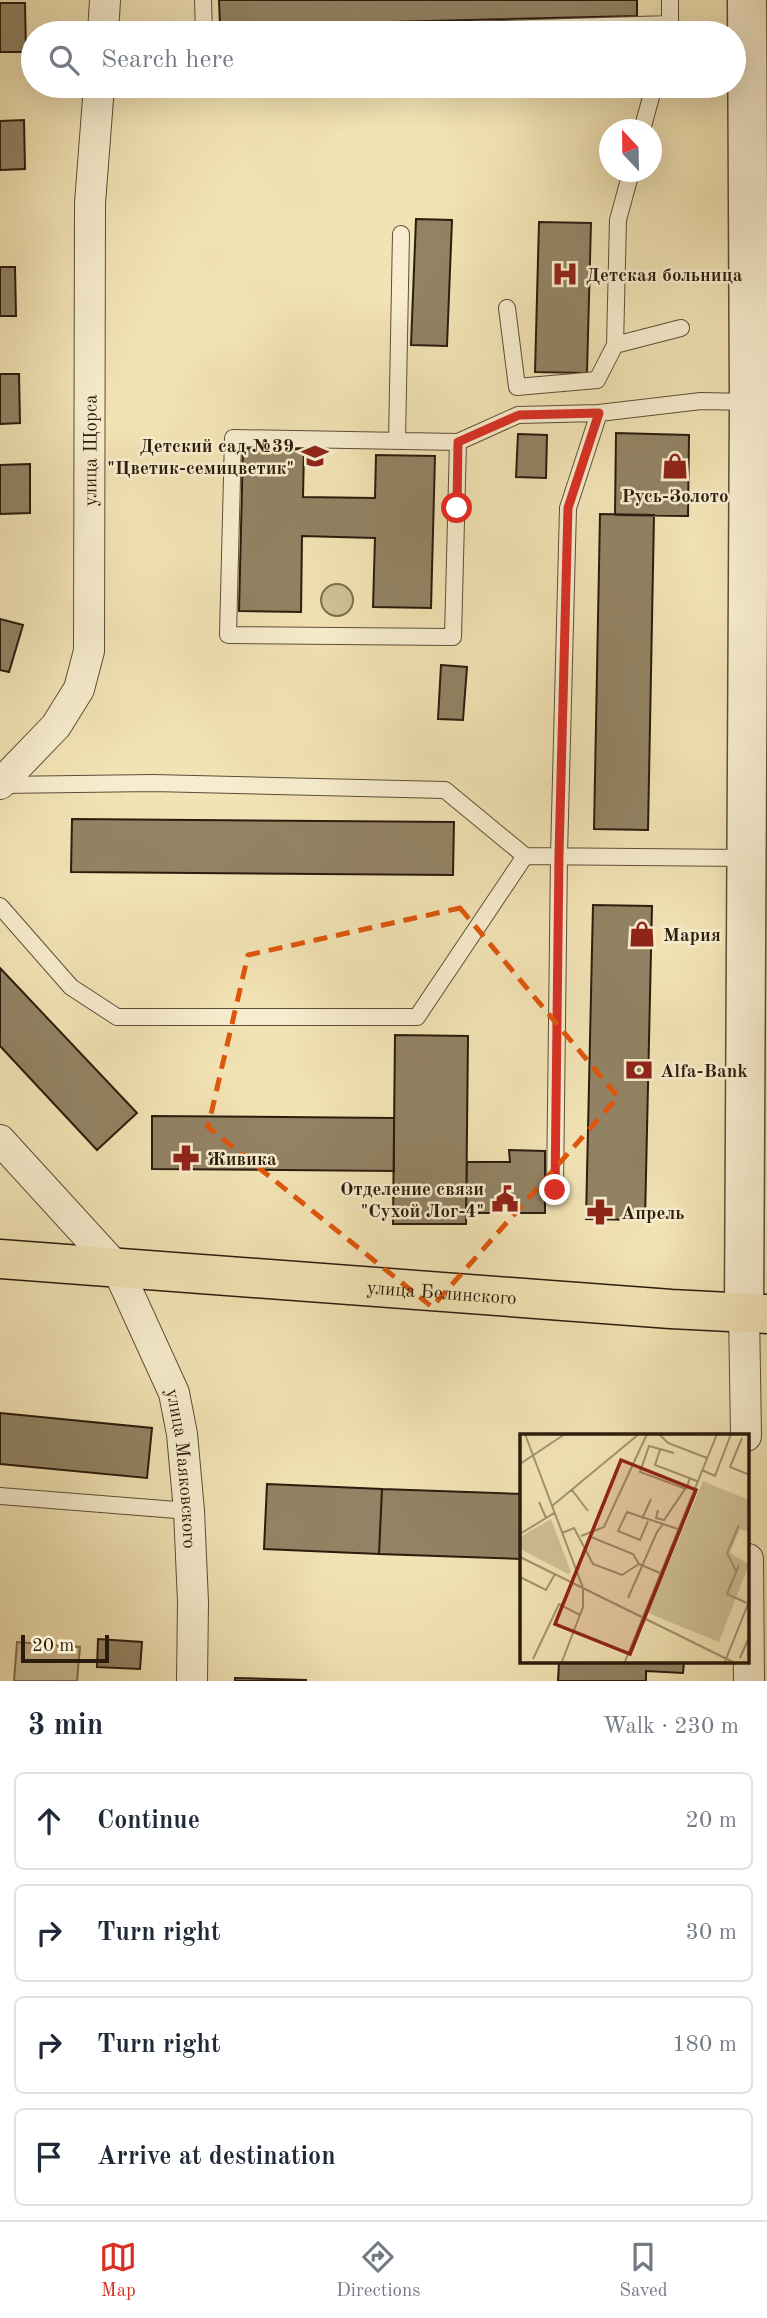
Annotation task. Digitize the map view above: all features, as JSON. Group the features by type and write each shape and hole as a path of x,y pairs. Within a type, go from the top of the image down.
{"main road":[{"name":"улица Белинского","path":"0,1259 755,1313"}],"street":[{"path":"104,21 105,0"},
{"path":"746,1434 755,1313 746,858 749,402 747,0"},
{"name":"улица Щорса","path":"0,785 56,726 79,689 89,651 90,203 98,98"},
{"path":"0,1140 117,1268"},
{"name":"улица Маяковского","path":"117,1268 174,1392 182,1434 193,1602 192,1681"}],"lane":[{"path":"203,0 204,21"},
{"path":"669,21 670,0"},
{"path":"645,119 651,98"},
{"path":"506,308 517,387 597,380 615,345 618,220 628,182"},
{"path":"397,441 401,234"},
{"path":"615,345 681,328"},
{"path":"458,442 453,637 228,635 233,438 458,442 519,415 599,413 701,401 749,402"},
{"path":"555,1190 559,855 568,508 599,413"},
{"path":"0,785 153,783 445,790 525,856 746,858"},
{"path":"0,906 71,987 117,1017 417,1017 525,856"},
{"path":"0,1496 189,1511"}],"highlighted area":[{"path":"460,908 618,1097 432,1307 208,1127 248,955"}],"shaded area":[{"path":"337,584 348,589 353,600 348,611 337,616 326,611 321,600 326,589"},
{"path":"17,1642 80,1647 77,1681 14,1681"}],"building":[{"path":"219,0 637,0 637,16 428,21 220,21"},
{"path":"0,3 25,3 25,21 21,21 21,52 0,52"},
{"path":"24,120 25,169 0,170 0,121"},
{"path":"416,219 452,220 447,346 411,345"},
{"path":"539,222 591,223 587,373 535,372"},
{"path":"0,267 15,267 16,316 0,316"},
{"path":"0,374 19,374 20,423 0,424"},
{"path":"616,433 689,435 688,516 615,515"},
{"path":"518,434 547,435 546,478 516,477"},
{"path":"243,448 304,449 303,497 375,498 376,455 435,456 431,608 373,607 375,538 302,536 301,612 239,611"},
{"path":"30,464 30,513 0,514 0,465"},
{"path":"600,514 654,515 648,830 594,829"},
{"path":"0,619 23,625 9,672 0,670"},
{"path":"441,665 467,667 463,720 438,719"},
{"path":"72,819 454,822 453,875 71,872"},
{"path":"593,905 652,906 645,1220 586,1219"},
{"path":"0,968 137,1113 97,1150 0,1046"},
{"path":"395,1035 468,1036 466,1224 393,1224"},
{"path":"152,1116 394,1118 394,1171 152,1169"},
{"path":"509,1150 545,1151 545,1213 466,1213 467,1162 510,1162"},
{"path":"0,1413 152,1428 147,1478 0,1464"},
{"path":"267,1484 382,1489 379,1554 264,1549"},
{"path":"382,1489 520,1494 520,1559 379,1554"},
{"path":"98,1639 142,1642 140,1669 97,1667"},
{"path":"559,1664 684,1664 683,1673 646,1671 646,1681 558,1681"},
{"path":"235,1678 306,1680 306,1681 235,1681"}],"place":[{"name":"Детская больница","path":"565,274"},
{"name":"Детский сад №39 \"Цветик-семицветик\"","path":"315,456"},
{"name":"Русь-Золото","path":"675,466"},
{"name":"Мария","path":"642,934"},
{"name":"Alfa-Bank","path":"639,1070"},
{"name":"Живика","path":"186,1158"},
{"name":"Отделение связи \"Сухой Лог-4\"","path":"505,1199"},
{"name":"Апрель","path":"600,1212"}],"route":[{"path":"457,508 458,442 519,415 599,413 568,508 559,855 555,1190"}]}
